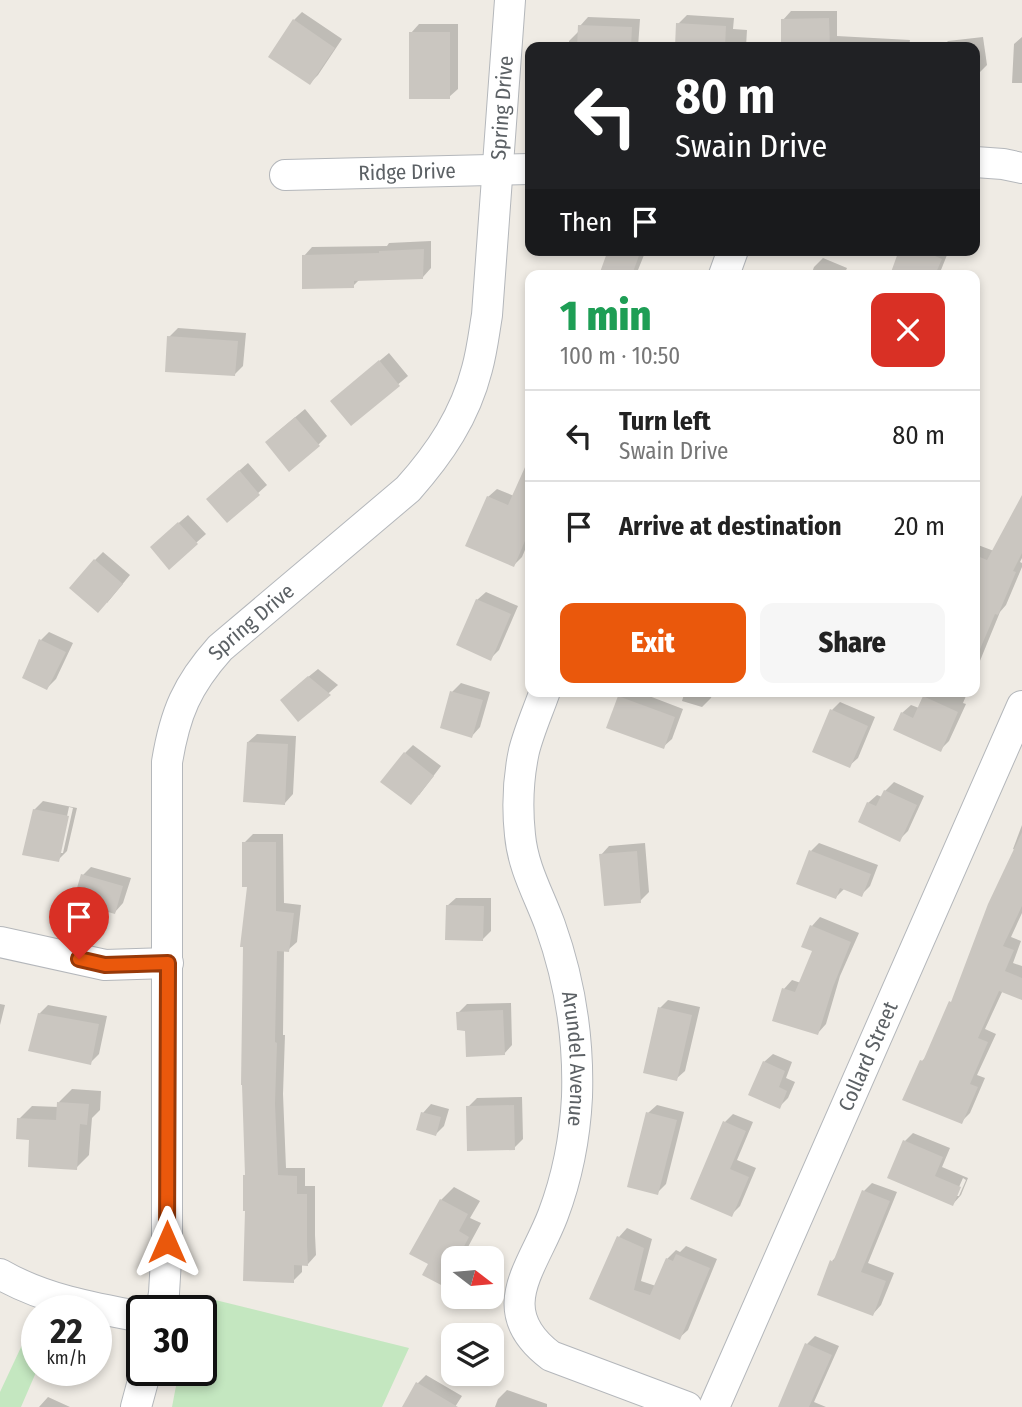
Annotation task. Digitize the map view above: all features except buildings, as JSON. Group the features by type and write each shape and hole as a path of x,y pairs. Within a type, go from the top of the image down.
{"street":[{"name":"Spring Drive","path":"164,1295 167,1242 167,762 172,732 181,704 196,678 220,648 408,489 430,464 451,433 471,391 487,315 510,0"},
{"path":"980,162 1022,168"},
{"name":"Ridge Drive","path":"285,175 525,169"},
{"name":"Arundel Avenue","path":"543,697 525,749 520,773 520,838 529,876 550,925 566,975 574,1015 577,1056 576,1111 568,1167 552,1216 527,1267 519,1309 524,1328 536,1345 551,1356 687,1407"},
{"name":"Collard Street","path":"714,1407 1022,706"},
{"path":"0,942 105,965 168,963"},
{"path":"0,1274 52,1298 126,1314"},
{"path":"136,1407 142,1386"}],"green space":[{"path":"217,1300 409,1348 382,1407 172,1407 176,1386 217,1386"},
{"path":"21,1347 21,1386 30,1386 21,1407 0,1407 0,1392"}],"route":[{"path":"79,959 105,965 168,963 167,1242"}]}
